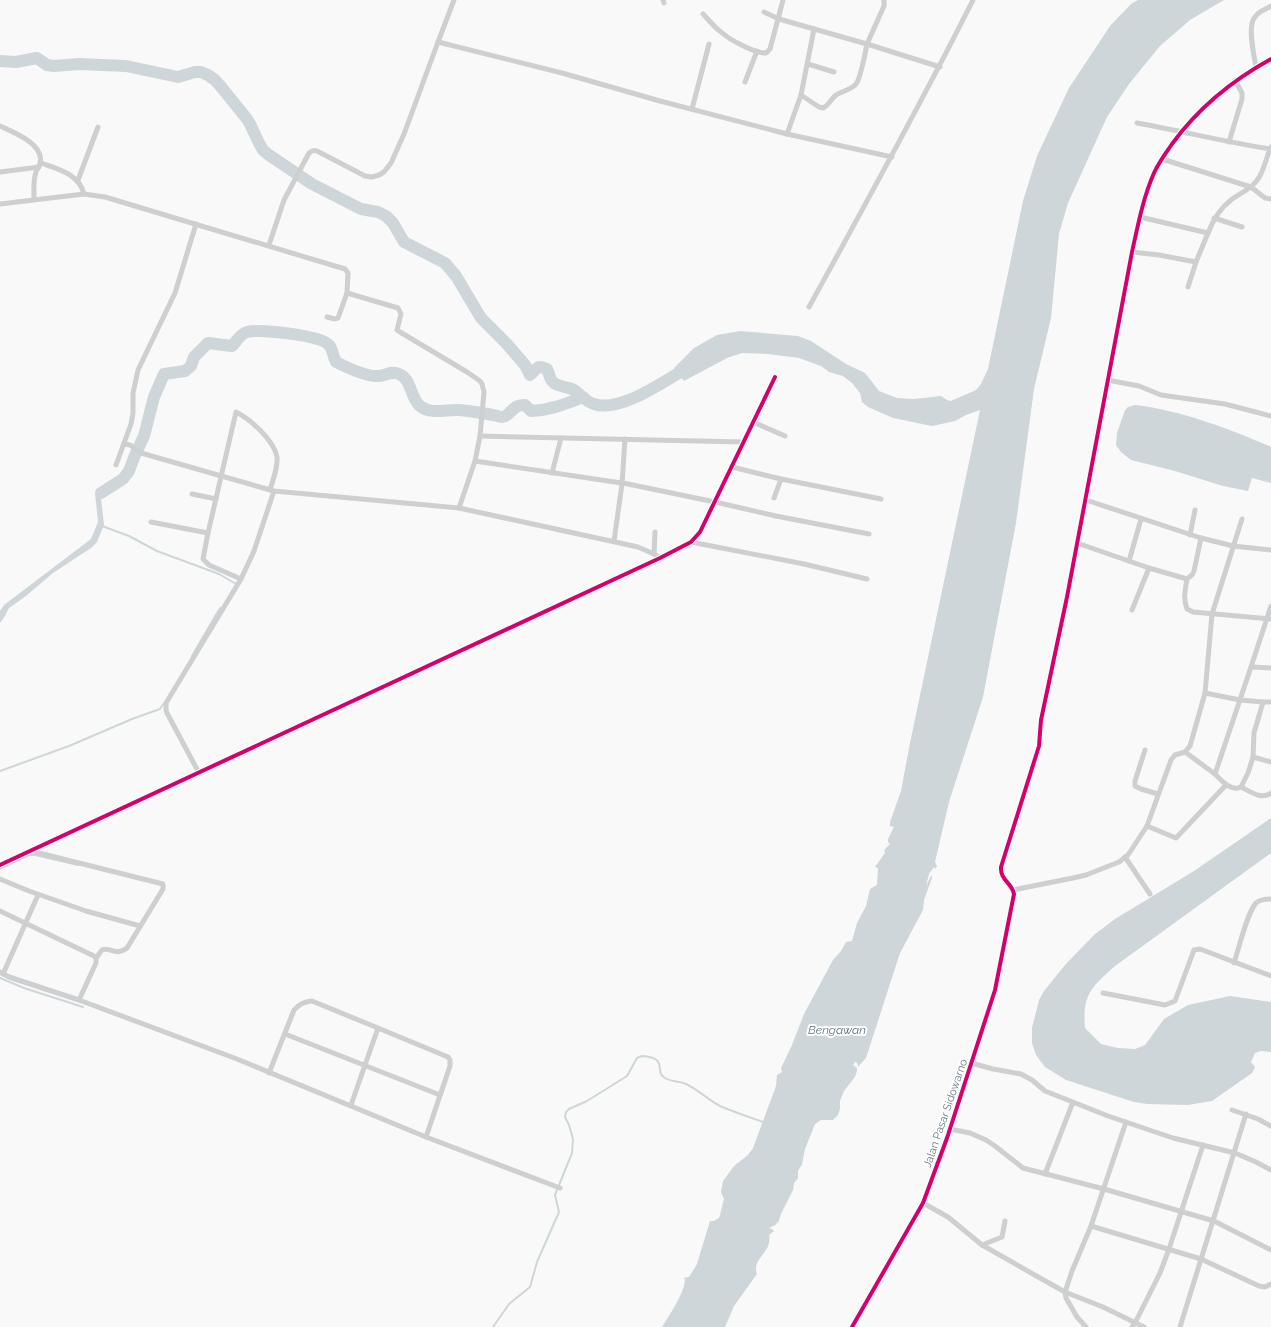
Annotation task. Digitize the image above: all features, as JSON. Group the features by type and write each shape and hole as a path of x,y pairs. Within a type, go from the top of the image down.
{"street":[{"path":"269,245 284,200 309,153 315,150 365,176 372,177 384,172 392,163 454,0"},
{"path":"703,14 721,33 739,44 763,53 768,52 783,0"},
{"path":"801,95 823,108 840,93 856,84 859,78 867,44 884,6 884,0"},
{"path":"809,307 892,157 973,0"},
{"path":"1256,67 1252,22 1254,17 1271,6"},
{"path":"764,12 778,19 940,66"},
{"path":"787,134 801,95 814,29"},
{"path":"438,42 562,73 787,134 892,157"},
{"path":"692,109 709,44"},
{"path":"746,82 757,51"},
{"path":"1242,519 1212,614 1205,693 1190,746 1185,752 1175,755 1172,760 1147,826 1125,857 1119,862 1086,875 1013,890 1001,876 1001,867 1039,746 1042,720 1086,500 1092,461 1132,252 1148,188 1162,159 1182,131 1199,112 1235,80 1271,59"},
{"path":"808,64 834,72"},
{"path":"1229,142 1242,99 1242,93 1235,80"},
{"path":"1137,123 1182,131 1229,142 1270,148 1266,164 1258,180 1251,187 1225,204 1214,218 1196,262 1188,287"},
{"path":"0,126 22,137 36,147 39,153 40,165 34,181 34,200"},
{"path":"78,180 98,127"},
{"path":"1162,159 1251,187 1265,198 1271,199"},
{"path":"0,172 40,165 70,175 78,180 82,186 84,194"},
{"path":"0,204 84,194 105,197 345,269 348,273 347,293 338,318 335,319 327,317"},
{"path":"1140,217 1208,233"},
{"path":"1214,218 1242,226"},
{"path":"116,465 127,445 133,413 132,393 138,370 175,292 196,224"},
{"path":"1132,252 1159,255 1196,262"},
{"path":"347,293 398,308 401,314 397,330 480,381 484,392 480,436 475,461 459,508"},
{"path":"0,865 31,852 660,558 691,542 700,532 775,378"},
{"path":"1108,380 1139,386 1162,395 1225,404 1271,416"},
{"path":"199,773 167,713 166,703 239,578 254,551 272,490 277,463 275,451 261,432 243,415 236,412 203,559 209,565 239,578"},
{"path":"753,422 785,436"},
{"path":"480,436 743,442"},
{"path":"552,472 561,438"},
{"path":"614,542 622,484 625,439"},
{"path":"127,445 141,453 272,490 459,508 638,547 660,558"},
{"path":"475,461 622,484 869,534"},
{"path":"732,467 781,479 881,499"},
{"path":"774,498 781,479"},
{"path":"192,494 216,499"},
{"path":"1086,500 1201,538 1233,546 1271,550"},
{"path":"1190,534 1195,510"},
{"path":"1130,561 1141,519"},
{"path":"151,522 208,533"},
{"path":"654,554 655,532"},
{"path":"1201,538 1194,571 1187,579 1184,598 1187,609 1193,612 1269,619"},
{"path":"691,542 804,564 867,579"},
{"path":"1077,543 1149,568 1187,579"},
{"path":"1132,610 1149,568"},
{"path":"1214,774 1269,619 1271,606"},
{"path":"1252,667 1271,668"},
{"path":"1205,693 1240,700 1271,702"},
{"path":"1241,787 1248,773 1253,757 1254,733 1263,702"},
{"path":"1145,750 1135,781 1135,786 1158,794"},
{"path":"1185,752 1226,785 1235,789 1241,787 1261,796 1266,796 1271,793"},
{"path":"1253,757 1271,762"},
{"path":"1147,826 1176,838 1226,785"},
{"path":"31,852 162,883 163,889 127,948 118,952 105,949 102,950 96,958 96,963 79,1000"},
{"path":"1125,857 1150,894"},
{"path":"0,879 38,895 86,911 140,926"},
{"name":"Jalan Pasar Sidowarno","path":"852,1327 923,1203 950,1129 995,990 1013,899 1013,890"},
{"path":"38,895 2,973 237,1059 426,1137 560,1188"},
{"path":"1234,963 1249,917 1256,903 1262,899 1271,899"},
{"path":"0,911 96,958"},
{"path":"1103,993 1165,1005 1175,1001 1194,950 1200,949 1271,976"},
{"path":"269,1073 294,1010 300,1004 312,1001 448,1057 450,1060 450,1066 426,1137"},
{"path":"351,1105 364,1064 378,1028"},
{"path":"285,1034 440,1095"},
{"path":"971,1063 993,1070 1021,1074 1045,1090 1073,1102 1173,1138 1235,1153 1271,1170"},
{"path":"1045,1174 1073,1102"},
{"path":"1232,1110 1246,1114 1271,1126"},
{"path":"1180,1327 1246,1114"},
{"path":"1086,1327 1077,1317 1066,1298 1065,1292 1091,1226 1126,1122"},
{"path":"950,1129 970,1133 995,1146 1023,1168 1214,1220 1271,1250"},
{"path":"1133,1325 1160,1273 1203,1145"},
{"path":"923,1203 948,1217 982,1245 1065,1292 1103,1307 1133,1325 1144,1327"},
{"path":"982,1245 1002,1237 1005,1221"},
{"path":"1091,1226 1202,1260 1259,1286 1265,1287 1271,1284"}],"water":[{"name":"Bengawan","path":"1138,0 1224,0 1190,20 1160,46 1129,84 1107,117 1068,203 1059,234 1051,318 1034,389 1016,523 983,697 949,802 935,862 937,866 935,869 934,867 929,874 926,886 931,876 932,878 924,900 923,910 900,953 866,1058 858,1067 857,1063 855,1062 853,1065 857,1068 857,1071 855,1077 844,1091 840,1101 838,1115 833,1120 821,1120 815,1124 805,1149 802,1164 798,1171 798,1178 794,1183 793,1190 778,1223 776,1222 777,1224 769,1228 774,1231 769,1235 768,1246 757,1264 757,1274 734,1306 725,1327 662,1327 676,1304 682,1290 685,1279 683,1278 689,1277 697,1264 710,1221 714,1221 719,1218 724,1199 721,1192 723,1181 734,1166 748,1155 753,1148 776,1086 777,1075 782,1072 781,1068 804,1014 833,960 841,951 846,942 852,941 857,923 866,906 870,889 877,885 878,868 875,867 885,853 884,850 890,844 888,839 894,827 890,826 890,822 901,791 980,410 955,421 932,426 893,418 868,407 862,402 860,393 852,383 843,376 829,372 821,366 799,358 768,354 742,353 727,358 684,381 674,368 694,348 717,335 740,331 798,336 811,341 846,364 865,373 879,391 897,398 914,399 941,396 951,401 976,390 981,384 988,369 1023,201 1037,156 1069,88 1110,26 1131,4"},
{"path":"1135,405 1169,411 1204,421 1271,447 1271,483 1252,478 1248,491 1223,486 1175,471 1131,460 1121,452 1116,445 1117,433 1125,410 1128,407"},
{"path":"112,480 115,486 101,498 104,525 97,542 91,548 53,573 9,608 0,623 0,611 4,605 91,539 98,522 95,493"},
{"path":"1271,818 1271,853 1115,966 1090,992 1085,1007 1084,1016 1085,1028 1101,1044 1118,1048 1135,1049 1145,1045 1164,1019 1188,1005 1230,996 1271,1002 1271,1052 1261,1051 1255,1053 1251,1062 1255,1067 1252,1073 1212,1101 1188,1105 1147,1104 1134,1102 1066,1080 1045,1067 1036,1055 1032,1043 1032,1028 1039,1000 1044,991 1065,965 1094,935 1115,919 1194,871"}],"waterway":[{"path":"0,61 16,62 37,58 47,65 54,66 79,64 126,66 178,77 195,72 201,72 208,75 215,80 247,119 263,150 312,184 361,209 378,212 386,216 393,223 404,242 445,263 456,276 481,318 525,365 530,375 538,367 547,369 550,378 554,383 574,390 591,403 604,406 628,400 653,388 691,365"},
{"path":"101,493 123,479 129,471 144,436 154,397 164,374 185,371 191,366 194,357 208,343 232,346 240,336 247,332 264,331 290,334 324,341 329,345 336,362 350,369 372,376 393,373 403,376 409,384 417,403 424,409 434,411 459,410 502,417 506,416 519,405 525,405 531,411 558,406 583,397"},
{"path":"102,526 129,536 157,551 219,574 236,584 237,583"},
{"path":"192,656 220,608"},
{"path":"0,771 69,746 132,719 160,709 164,703"},
{"path":"0,869 29,855 78,865"},
{"path":"0,978 24,988 83,1007"},
{"path":"493,1327 509,1304 530,1287 537,1262 559,1212 555,1195 572,1153 573,1139 565,1117 566,1112 569,1109 587,1101 627,1076 637,1058 642,1056 656,1059 660,1065 660,1072 665,1078 686,1084 720,1106 763,1122"}],"cycle path":[{"path":"852,1327 923,1203 947,1138 995,990 1014,894 1013,890 1002,875 1001,867 1039,746 1041,720 1067,597 1132,252 1147,192 1160,161 1193,118 1242,76 1271,59"},
{"path":"0,865 660,558 691,542 700,532 775,377"}]}
